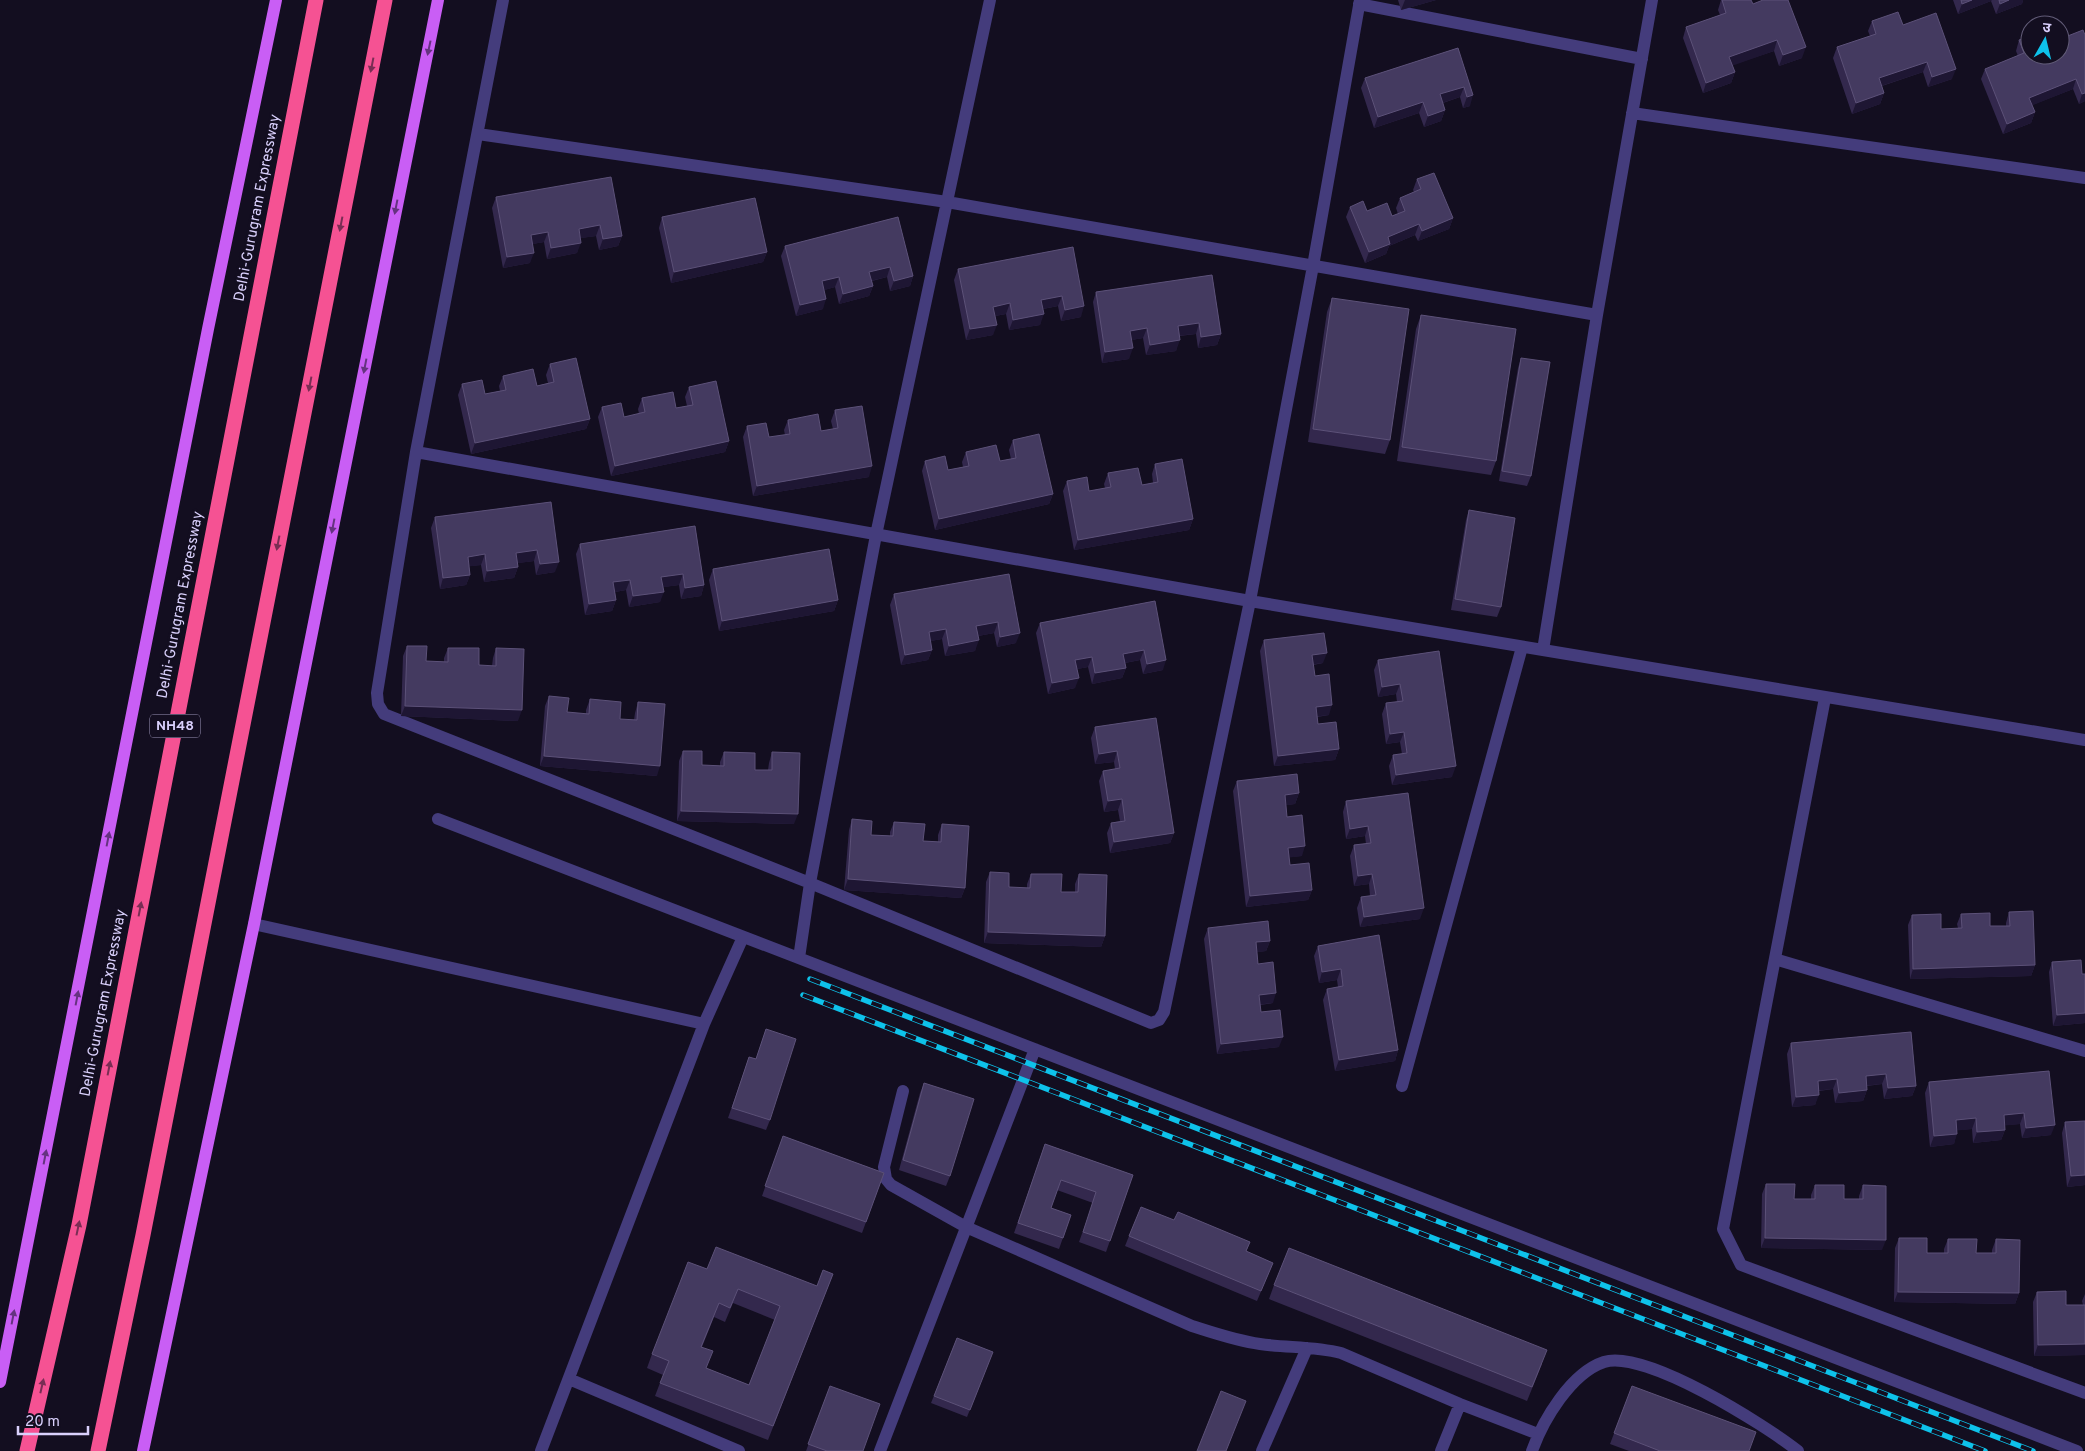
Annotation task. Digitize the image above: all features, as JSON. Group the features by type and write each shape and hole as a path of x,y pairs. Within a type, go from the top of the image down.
{"highway":[{"name":"Delhi-Gurugram Expressway","path":"27,1451 79,1225 316,0"},
{"path":"98,1451 143,1235 385,0"}],"main road":[{"path":"0,1382 206,339 276,0"},
{"path":"143,1451 254,924 438,0"}],"street":[{"path":"502,0 416,452 376,693 378,704 384,714 810,883 1146,1022 1159,1020 1164,1012 1250,601 1360,2 1642,59"},
{"path":"799,958 810,883 876,535 990,0"},
{"path":"1543,650 1597,315 1652,0"},
{"path":"1632,113 2085,178"},
{"path":"478,134 947,202 1597,315"},
{"path":"416,452 1250,601 2085,740"},
{"path":"1402,1086 1522,647"},
{"path":"1825,698 1723,1229 1741,1265 2085,1393"},
{"path":"438,819 2077,1451"},
{"path":"254,924 704,1024"},
{"path":"541,1451 704,1024 743,936"},
{"path":"1775,959 2085,1051"},
{"path":"880,1451 1035,1049"},
{"path":"903,1091 884,1167 886,1179 891,1185 907,1196 966,1227 1192,1326 1222,1336 1259,1344 1325,1349 1340,1353 1460,1404 1538,1434"},
{"path":"1262,1451 1307,1348"},
{"path":"1532,1451 1538,1434 1559,1400 1582,1375 1605,1362 1626,1361 1647,1366 1742,1412 1798,1451"},
{"path":"569,1380 739,1451"},
{"path":"1441,1451 1460,1404"}],"building":[{"path":"1722,0 1751,0 1753,4 1763,0 1788,0 1806,47 1783,55 1777,40 1729,57 1735,72 1706,83 1686,27 1726,13"},
{"path":"1961,0 1972,0 1962,4"},
{"path":"1999,0 2009,0 2000,4"},
{"path":"1898,12 1903,25 1936,13 1956,69 1932,77 1927,62 1879,78 1884,93 1856,103 1837,47 1876,34 1872,21"},
{"path":"2083,30 2085,35 2085,93 2082,94 2076,79 2029,98 2035,112 2007,124 1985,69 2020,55 2020,65 2070,65 2070,35"},
{"path":"1458,48 1473,95 1467,97 1464,87 1440,94 1445,110 1428,116 1423,102 1378,117 1365,78"},
{"path":"1434,173 1453,218 1422,231 1419,224 1388,237 1390,244 1369,252 1350,207 1363,201 1367,211 1387,203 1392,216 1405,211 1400,198 1421,189 1417,179"},
{"path":"611,177 622,236 603,239 600,225 579,229 581,243 551,248 548,232 531,235 534,253 507,257 496,197"},
{"path":"755,198 767,252 674,272 662,217"},
{"path":"898,217 913,276 894,281 890,267 869,272 873,286 843,294 839,277 822,281 826,299 800,305 785,246"},
{"path":"1073,247 1084,306 1065,310 1062,296 1041,300 1044,314 1013,320 1010,303 993,307 997,325 970,329 958,269"},
{"path":"1212,275 1221,334 1201,337 1199,323 1178,326 1180,340 1150,345 1147,328 1130,331 1133,348 1105,352 1096,292"},
{"path":"1332,298 1409,309 1390,440 1313,429"},
{"path":"1421,315 1516,329 1496,461 1402,447"},
{"path":"576,358 590,419 475,443 462,384 482,380 485,394 506,390 503,376 533,369 537,386 554,382 550,364"},
{"path":"1521,358 1550,362 1531,476 1502,471"},
{"path":"716,381 729,441 615,466 602,407 621,403 624,417 645,412 642,398 673,392 676,408 693,405 689,387"},
{"path":"862,406 872,466 757,486 747,426 766,423 769,437 790,434 788,420 818,414 821,431 838,428 835,410"},
{"path":"1039,434 1053,494 939,519 925,461 945,456 948,470 969,466 966,452 996,445 1000,461 1016,458 1013,440"},
{"path":"1182,459 1193,519 1078,540 1067,481 1087,477 1089,491 1111,487 1108,473 1138,468 1142,485 1158,482 1155,464"},
{"path":"551,502 559,562 540,564 537,550 516,553 518,567 487,571 485,554 468,557 470,575 443,578 435,517"},
{"path":"1469,510 1515,518 1501,607 1455,599"},
{"path":"695,526 704,585 685,588 683,574 661,577 664,592 633,596 630,580 613,582 616,600 589,604 580,544"},
{"path":"829,549 838,600 722,621 713,569"},
{"path":"1009,574 1020,633 1000,637 998,622 976,626 979,640 949,646 946,629 929,632 932,650 905,655 894,594"},
{"path":"1155,601 1166,660 1147,664 1144,650 1123,654 1126,668 1095,673 1092,657 1075,660 1079,678 1052,683 1040,623"},
{"path":"1324,633 1327,653 1312,655 1315,676 1329,674 1332,705 1316,707 1318,724 1336,722 1339,749 1278,756 1264,640"},
{"path":"407,646 427,646 426,661 448,662 448,648 479,648 479,665 496,666 496,648 524,649 522,710 405,706"},
{"path":"1439,651 1456,766 1396,775 1393,755 1407,753 1404,732 1390,734 1386,703 1403,701 1400,684 1382,687 1378,660"},
{"path":"549,696 569,698 567,712 589,714 590,699 621,702 620,719 637,720 638,702 665,704 660,766 544,756"},
{"path":"1156,718 1174,833 1114,842 1111,823 1125,821 1122,799 1108,801 1103,771 1120,768 1117,751 1099,754 1095,727"},
{"path":"683,751 702,751 702,765 724,766 724,752 755,753 755,770 772,770 772,752 800,753 798,814 681,811"},
{"path":"1297,774 1299,793 1285,795 1287,817 1302,815 1305,846 1288,848 1290,865 1309,863 1312,890 1250,896 1237,781"},
{"path":"1408,793 1424,908 1364,917 1361,897 1376,895 1372,874 1358,876 1354,845 1371,843 1368,826 1350,829 1346,801"},
{"path":"852,819 872,821 871,835 893,836 894,822 925,824 923,841 941,842 942,824 969,826 965,888 848,879"},
{"path":"990,872 1009,873 1009,887 1030,888 1031,874 1062,874 1061,892 1078,892 1079,874 1107,875 1105,936 988,932"},
{"path":"2033,911 2035,965 1913,969 1912,915 1941,914 1941,929 1962,928 1961,914 1990,913 1990,926 2010,926 2009,912"},
{"path":"1268,921 1270,941 1256,942 1258,964 1273,962 1276,993 1259,995 1261,1012 1280,1010 1283,1037 1221,1044 1208,928"},
{"path":"1379,935 1398,1050 1339,1060 1327,989 1343,986 1341,969 1322,972 1318,946"},
{"path":"2081,960 2082,974 2085,974 2085,1013 2057,1015 2052,962"},
{"path":"766,1029 796,1039 770,1120 732,1108 749,1057 756,1059"},
{"path":"1911,1032 1916,1086 1888,1088 1886,1074 1866,1076 1867,1090 1839,1093 1837,1079 1818,1081 1819,1095 1796,1097 1791,1043"},
{"path":"2049,1071 2055,1125 2026,1128 2024,1113 2004,1115 2005,1130 1977,1132 1976,1118 1956,1120 1957,1134 1934,1136 1929,1082"},
{"path":"924,1083 974,1099 950,1176 903,1160"},
{"path":"2085,1121 2085,1175 2071,1176 2065,1122"},
{"path":"783,1136 884,1173 866,1222 765,1186"},
{"path":"1045,1144 1133,1175 1110,1241 1083,1232 1096,1192 1061,1180 1051,1208 1071,1215 1063,1238 1018,1223"},
{"path":"1766,1184 1795,1184 1794,1199 1815,1199 1815,1185 1844,1185 1844,1199 1863,1199 1863,1185 1886,1186 1886,1240 1765,1238"},
{"path":"1141,1207 1174,1220 1178,1212 1250,1242 1246,1251 1273,1263 1261,1291 1129,1236"},
{"path":"1899,1238 1927,1238 1927,1253 1948,1253 1948,1239 1977,1239 1976,1253 1996,1253 1996,1239 2020,1240 2019,1293 1898,1292"},
{"path":"716,1247 817,1286 823,1270 833,1274 773,1426 660,1383 669,1361 652,1354 688,1262 707,1269","holes":["738,1289 780,1306 749,1385 706,1368 713,1351 701,1347 719,1303 730,1308"]},
{"path":"1289,1248 1547,1350 1532,1387 1274,1285"},
{"path":"2066,1291 2066,1305 2085,1305 2085,1344 2038,1345 2037,1292"},
{"path":"957,1338 993,1352 970,1410 934,1396"},
{"path":"830,1386 880,1404 863,1451 827,1451 808,1444"},
{"path":"1632,1386 1756,1432 1749,1451 1660,1451 1614,1433"},
{"path":"1221,1391 1246,1401 1226,1451 1197,1451"}],"railway":[{"path":"810,979 2033,1451"},
{"path":"803,995 1985,1451"}]}
